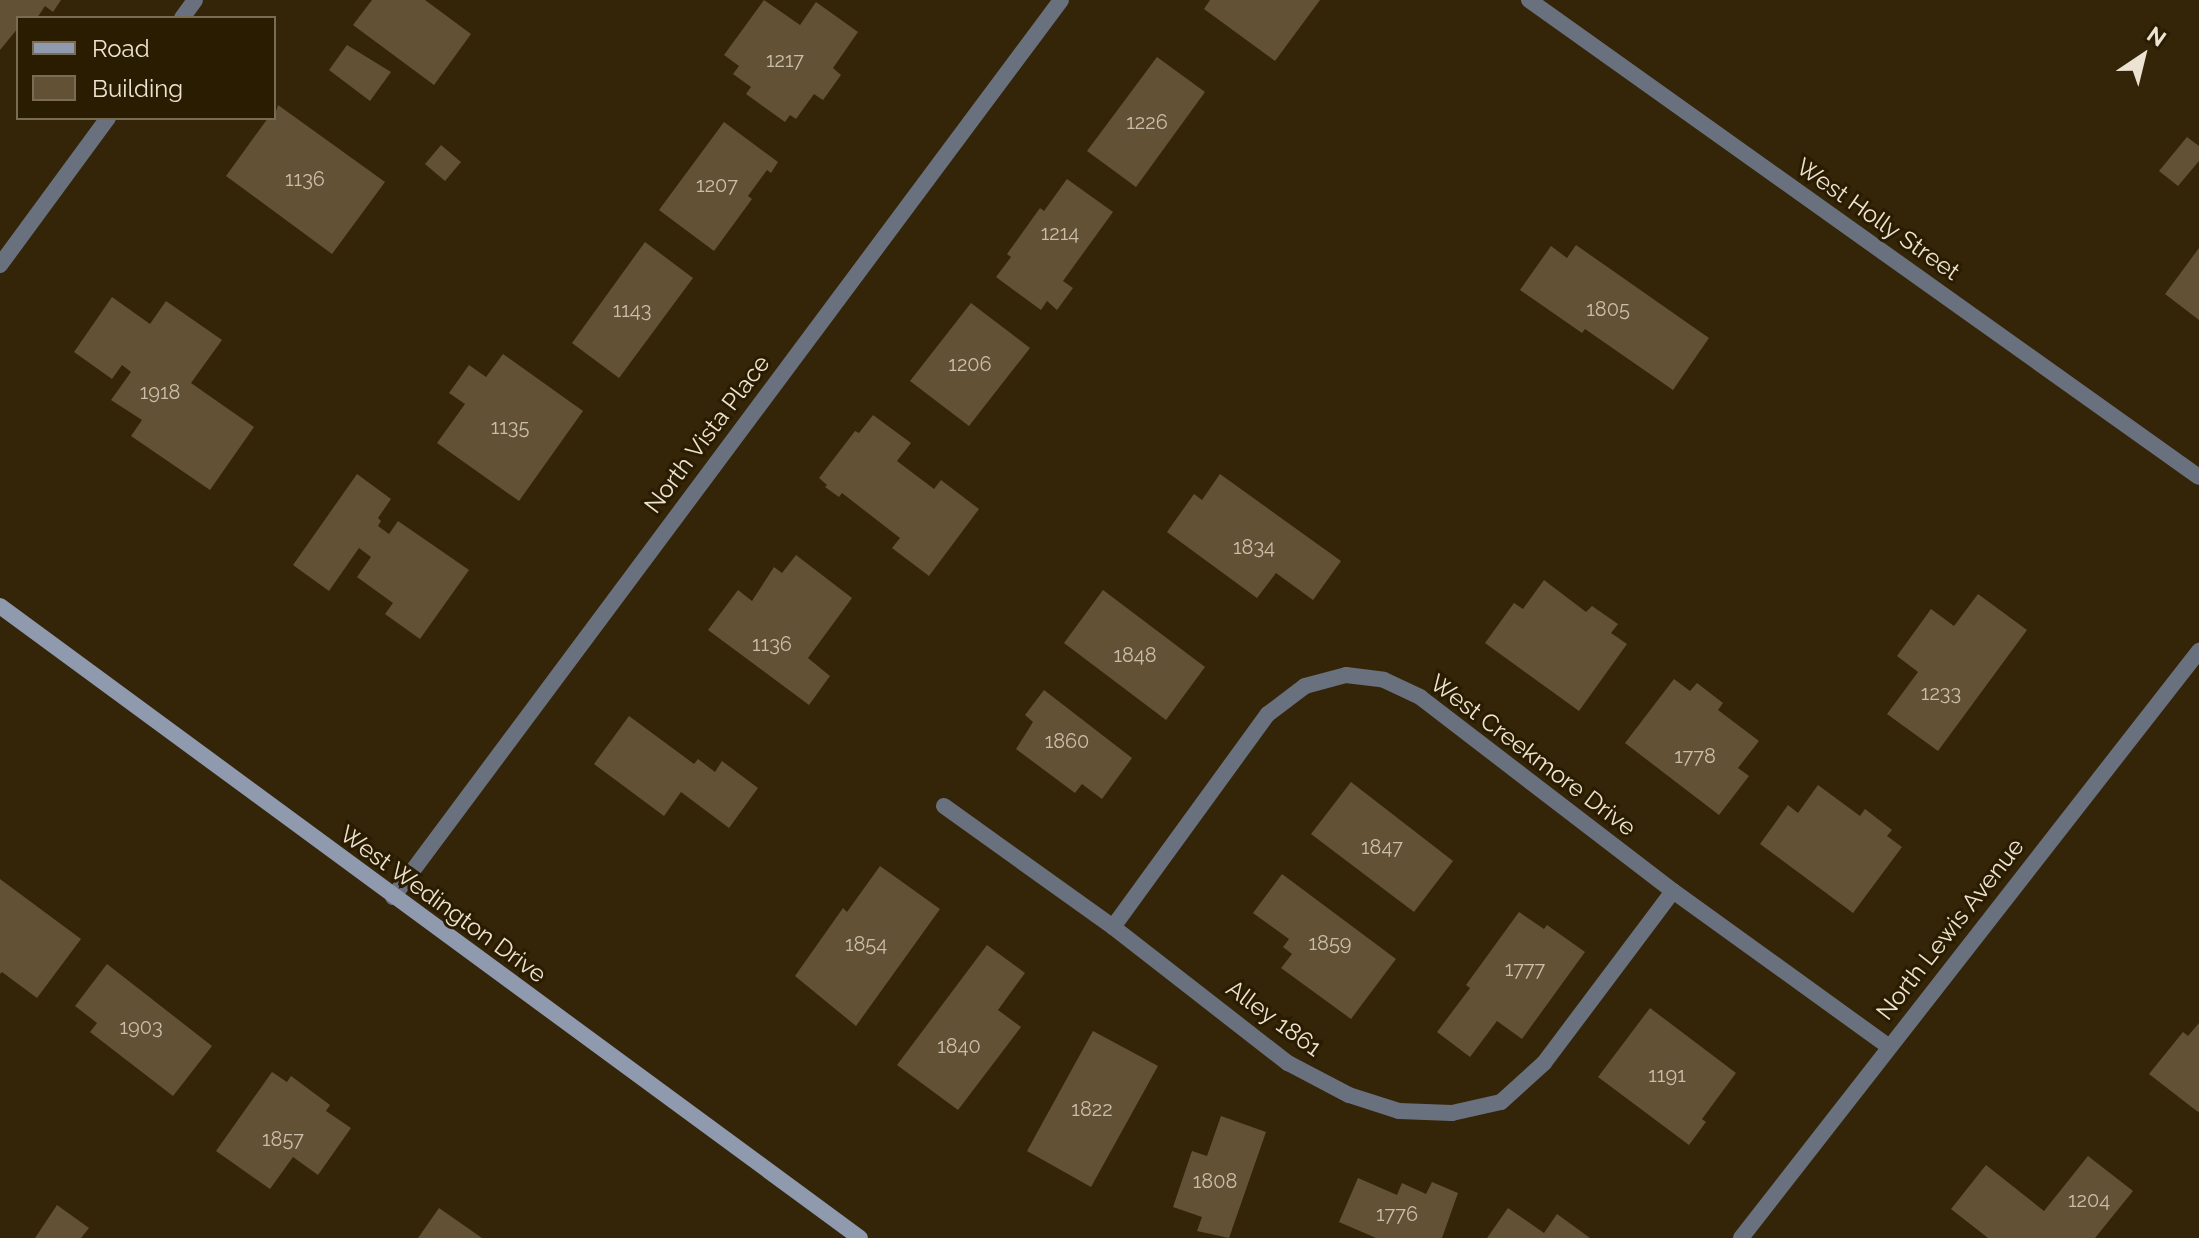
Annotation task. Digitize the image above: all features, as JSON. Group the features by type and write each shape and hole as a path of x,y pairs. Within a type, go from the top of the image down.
{"main road":[{"name":"West Wedington Drive","path":"0,606 860,1238"}],"street":[{"name":"North Vista Place","path":"393,897 1061,0"},
{"name":"West Holly Street","path":"1529,0 2199,477"},
{"path":"0,265 107,120"},
{"name":"North Lewis Avenue","path":"1741,1238 2199,651"},
{"name":"West Creekmore Drive","path":"1113,927 1268,714 1305,686 1346,675 1384,680 1420,697 1673,891 1888,1046"},
{"name":"Alley 1861","path":"944,806 1113,927 1288,1063 1349,1095 1399,1111 1452,1113 1501,1102 1544,1063 1673,891"}],"building":[{"path":"0,0 61,0 53,12 45,6 38,16 16,16 16,30 0,50"},
{"path":"372,0 425,0 471,34 434,85 353,25"},
{"path":"764,0 800,25 816,2 858,32 833,68 841,75 823,100 814,94 796,119 790,115 785,122 746,94 751,87 733,74 739,66 724,55"},
{"path":"1210,0 1320,0 1275,61 1204,9"},
{"path":"347,45 391,72 370,101 329,70"},
{"path":"1157,57 1205,92 1136,187 1087,151"},
{"path":"278,105 385,182 332,254 226,176 267,120 276,120"},
{"path":"724,122 778,162 771,173 767,170 748,196 752,199 714,251 659,210"},
{"path":"2187,137 2199,146 2199,161 2178,186 2159,171"},
{"path":"441,145 461,162 445,181 425,164"},
{"path":"1067,179 1113,212 1063,281 1073,288 1057,310 1047,301 1041,310 996,277 1011,257 1007,254 1040,208 1044,211"},
{"path":"645,242 693,278 619,378 572,343"},
{"path":"1576,245 1709,338 1673,390 1585,329 1582,333 1520,290 1551,246 1567,258"},
{"path":"2199,248 2199,320 2165,294"},
{"path":"112,297 150,324 166,301 222,340 191,383 254,427 210,490 131,436 142,420 111,400 131,372 122,365 112,379 74,352"},
{"path":"971,303 1030,348 969,426 910,381"},
{"path":"503,354 583,411 519,501 437,443 465,404 449,393 469,365 486,377"},
{"path":"873,415 911,443 897,461 934,489 941,480 979,509 929,576 892,548 900,538 842,493 839,497 825,487 827,485 819,478 855,431 859,433"},
{"path":"357,474 391,499 378,518 381,521 378,526 389,534 398,521 469,570 420,639 385,614 393,603 357,577 371,557 359,548 329,591 293,565"},
{"path":"1220,474 1341,561 1313,600 1276,573 1257,598 1167,532 1194,494 1202,500"},
{"path":"796,555 852,598 808,658 830,676 809,705 708,630 738,590 752,601 774,567 782,573"},
{"path":"1544,580 1586,612 1592,606 1618,624 1611,633 1627,644 1579,711 1485,643 1514,603 1523,609"},
{"path":"1103,590 1205,667 1166,720 1064,643"},
{"path":"1978,594 2027,630 1938,751 1887,714 1918,672 1897,656 1931,609 1954,626"},
{"path":"1674,679 1690,691 1697,683 1723,703 1718,710 1759,741 1738,768 1749,776 1719,815 1625,743"},
{"path":"1044,690 1132,758 1102,799 1082,784 1075,793 1016,749 1033,722 1025,715"},
{"path":"629,716 694,764 698,759 715,772 722,761 758,788 729,828 681,792 664,816 594,764"},
{"path":"1351,782 1453,861 1414,912 1311,834"},
{"path":"1818,785 1860,816 1865,809 1892,830 1887,836 1902,847 1853,913 1760,844 1788,805 1798,813"},
{"path":"880,866 940,909 856,1026 795,976 843,908 847,912"},
{"path":"1282,874 1396,959 1351,1019 1281,968 1292,954 1283,947 1289,939 1253,913"},
{"path":"0,879 81,939 37,998 2,972 0,974"},
{"path":"1519,912 1544,929 1547,925 1585,952 1522,1039 1497,1021 1470,1057 1437,1032 1470,988 1466,985"},
{"path":"987,945 1025,973 998,1010 1021,1027 958,1110 897,1065"},
{"path":"107,964 212,1046 173,1096 90,1032 97,1023 75,1006"},
{"path":"1650,1008 1736,1073 1702,1119 1706,1122 1689,1145 1598,1077"},
{"path":"2199,1023 2198,1112 2149,1074 2183,1032 2188,1036"},
{"path":"1093,1031 1158,1066 1091,1187 1027,1151"},
{"path":"272,1072 287,1082 291,1076 330,1105 326,1111 351,1128 318,1175 293,1157 270,1189 216,1151"},
{"path":"1221,1116 1266,1132 1229,1238 1197,1231 1202,1217 1173,1207 1192,1151 1207,1156"},
{"path":"2088,1156 2133,1191 2095,1238 1988,1238 1951,1209 1986,1165 2044,1211"},
{"path":"1358,1178 1397,1195 1402,1183 1426,1194 1432,1182 1458,1193 1442,1238 1376,1238 1339,1222"},
{"path":"57,1205 89,1228 81,1238 35,1238"},
{"path":"439,1208 482,1238 418,1238"},
{"path":"1508,1208 1544,1233 1557,1214 1590,1238 1487,1238"}]}
